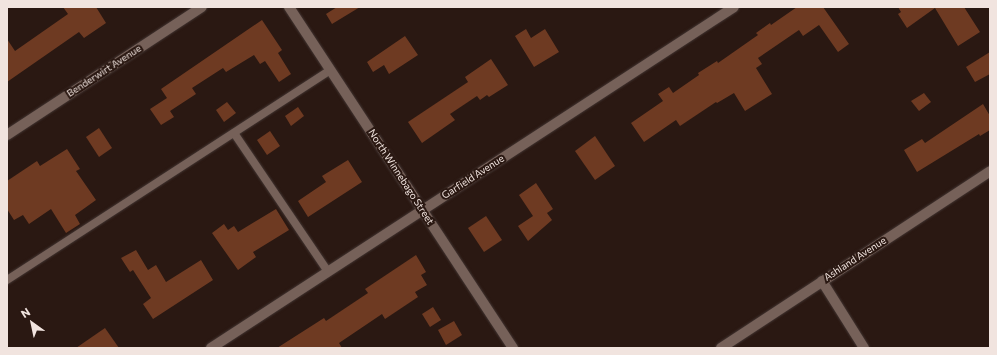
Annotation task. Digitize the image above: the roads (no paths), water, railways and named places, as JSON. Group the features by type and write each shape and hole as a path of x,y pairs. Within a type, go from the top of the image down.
{"street":[{"name":"Benderwirt Avenue","path":"7,135 202,7"},
{"name":"North Winnebago Street","path":"289,7 513,348"},
{"name":"Garfield Avenue","path":"212,348 734,7"},
{"name":"Ashland Avenue","path":"721,348 990,171"},
{"path":"822,281 864,348"}],"lane":[{"path":"7,280 330,70"},
{"path":"234,133 328,272"}]}
